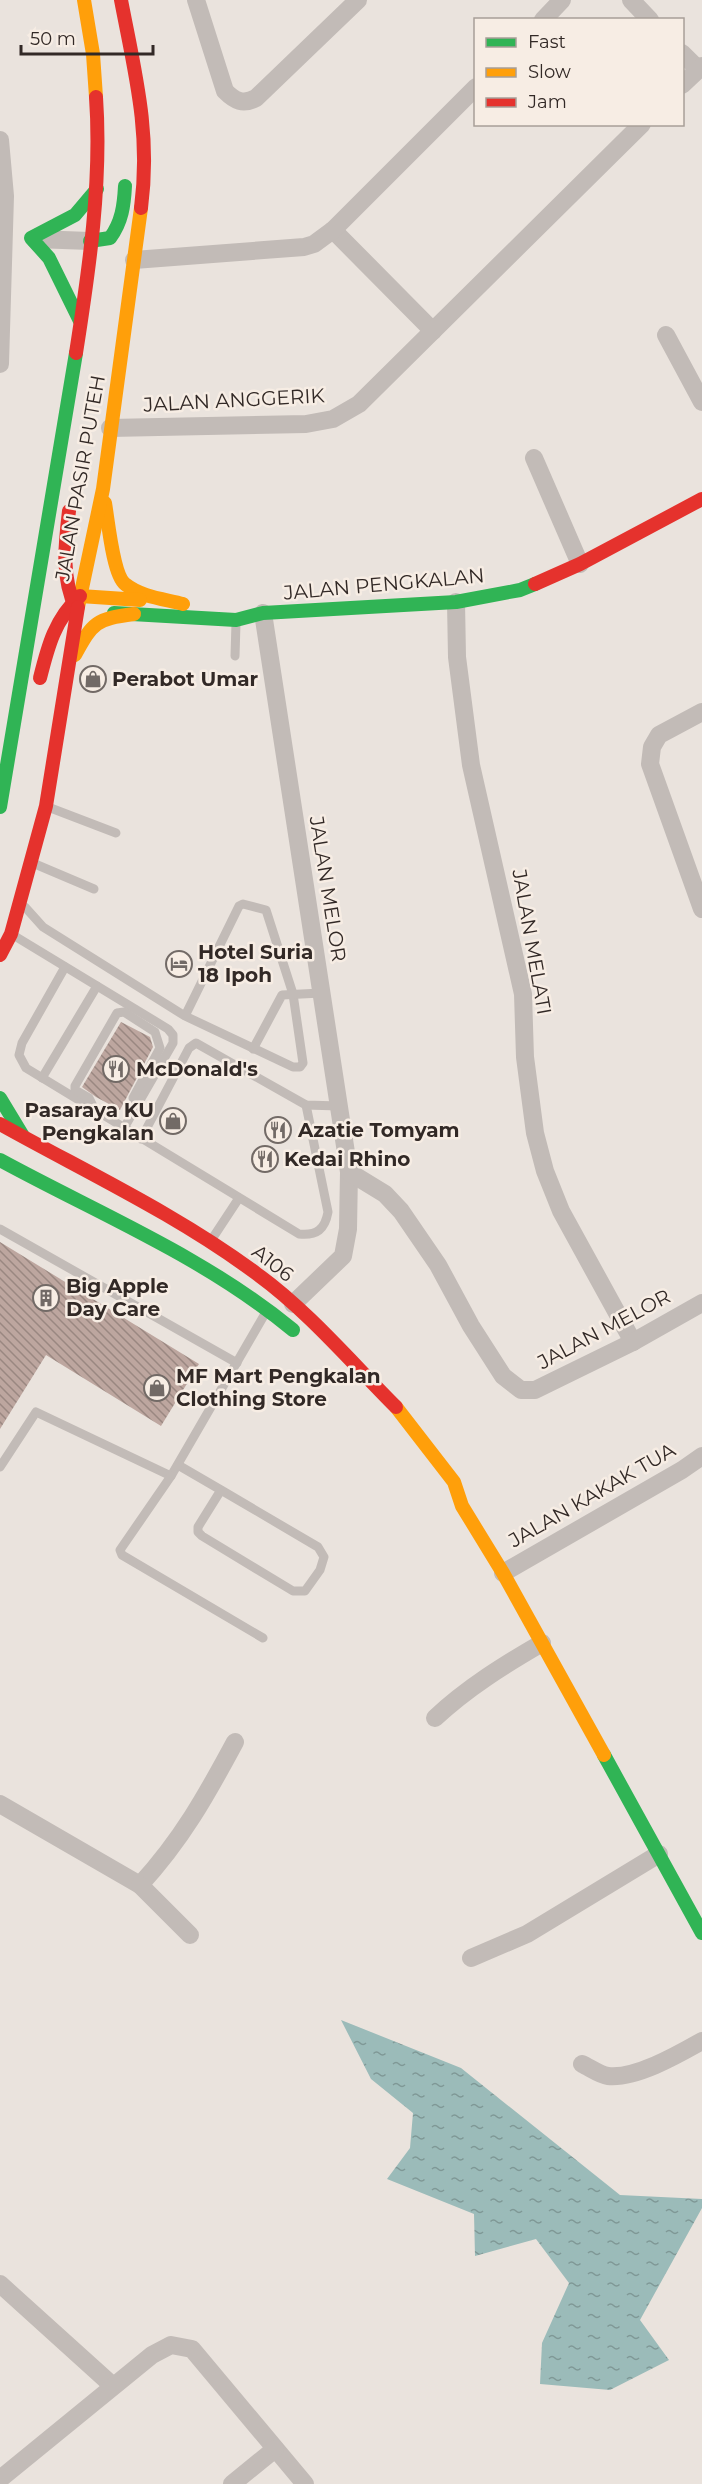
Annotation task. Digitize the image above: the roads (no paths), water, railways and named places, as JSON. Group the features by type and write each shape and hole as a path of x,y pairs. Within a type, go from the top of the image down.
{"main road":[{"path":"78,426 97,189 99,128 89,23 84,0"},
{"name":"JALAN PASIR PUTEH","path":"0,955 11,934 33,863 46,806 77,603 103,489 145,176 144,113 121,0"},
{"path":"126,110 128,41"},
{"path":"93,241 110,238 116,231 123,207 126,176"},
{"path":"81,322 49,258 31,238 75,215 97,189"},
{"name":"JALAN PASIR PUTEH","path":"0,807 35,606 93,241"},
{"path":"103,489 117,567 123,583 141,594 183,604"},
{"path":"38,689 53,628 77,603 67,589 63,563 71,495"},
{"name":"JALAN PENGKALAN","path":"77,603 134,614 236,620 263,613 456,602 520,590 580,564 702,499"},
{"name":"JALAN PENGKALAN","path":"77,603 247,606 263,613"},
{"path":"68,669 91,626 100,619 134,614"},
{"path":"0,812 29,723"},
{"path":"0,1098 23,1136"},
{"name":"A106","path":"0,1124 210,1242 258,1274 293,1304 399,1410 454,1482 462,1506"},
{"name":"A106","path":"1,1162 214,1272 268,1308 306,1341"},
{"path":"357,1388 391,1418 462,1506 503,1573 702,1933"}],"street":[{"path":"196,0 225,91 233,100 242,102 256,98 358,0"},
{"path":"545,18 562,0"},
{"path":"631,0 648,18"},
{"path":"684,55 700,68 684,83"},
{"path":"134,260 304,247 314,244 333,230 474,89"},
{"name":"JALAN ANGGERIK","path":"110,428 306,424 333,419 359,404 640,126"},
{"path":"0,140 5,196 2,235 0,363"},
{"path":"333,230 433,331"},
{"path":"2,235 93,241"},
{"path":"666,335 702,402"},
{"path":"534,458 580,564"},
{"name":"JALAN MELATI","path":"456,602 457,657 471,765 523,994 525,1057 535,1132 545,1171 561,1211 633,1342"},
{"name":"JALAN MELOR","path":"263,613 349,1172 348,1229 343,1256 293,1304"},
{"path":"702,712 659,735 652,747 650,764 702,909"},
{"name":"JALAN MELOR","path":"349,1172 385,1194 401,1211 438,1265 471,1326 502,1376 520,1390 535,1390 633,1342 702,1303"},
{"name":"JALAN KAKAK TUA","path":"503,1573 701,1457"},
{"path":"435,1718 456,1698 542,1643"},
{"path":"140,1885 164,1859 199,1809 235,1742"},
{"path":"0,1804 140,1885 190,1935"},
{"path":"471,1958 527,1934 659,1854"},
{"path":"582,2064 607,2076 629,2073 675,2056 702,2041"},
{"path":"3,2291 112,2386"},
{"path":"0,2479 112,2386 152,2355 171,2345 192,2349 304,2484"},
{"path":"232,2484 275,2449"}],"lane":[{"path":"235,656 236,620"},
{"path":"46,806 116,833"},
{"path":"33,863 94,889"},
{"path":"20,902 43,927 185,1016 293,1067 300,1067 303,1063 293,994 268,912 241,905 185,1016"},
{"path":"11,934 168,1029 173,1035 173,1043 124,1128"},
{"path":"65,968 22,1043 19,1055 26,1068 299,1234 310,1236 320,1231 326,1222 328,1212 306,1105"},
{"path":"42,1078 97,986"},
{"path":"253,1049 279,998 285,994 321,993"},
{"path":"94,1110 89,1098 75,1090 75,1086 117,1013 124,1012 155,1032 160,1048 133,1098 135,1108"},
{"path":"141,1139 189,1048 196,1043 306,1105 339,1106"},
{"path":"210,1242 239,1198"},
{"path":"0,1229 237,1363"},
{"path":"262,1638 122,1555 120,1550 171,1476 268,1308"},
{"path":"0,1467 36,1412 171,1476"},
{"path":"177,1465 221,1490 318,1546 324,1557 321,1570 305,1591 292,1591 201,1536 198,1527 221,1490"}],"water":[{"path":"341,2020 461,2068 620,2195 702,2199 702,2208 640,2320 669,2360 610,2390 540,2384 542,2343 569,2283 536,2239 475,2256 474,2214 387,2179 410,2148 413,2113 371,2079"}],"place":[{"name":"Perabot Umar","path":"93,679"},
{"name":"Hotel Suria 18 Ipoh","path":"179,964"},
{"name":"McDonald's","path":"116,1069"},
{"name":"Pasaraya KU Pengkalan","path":"173,1121"},
{"name":"Azatie Tomyam","path":"278,1130"},
{"name":"Kedai Rhino","path":"265,1159"},
{"name":"Big Apple Day Care","path":"46,1298"},
{"name":"MF Mart Pengkalan Clothing Store","path":"157,1388"}]}
